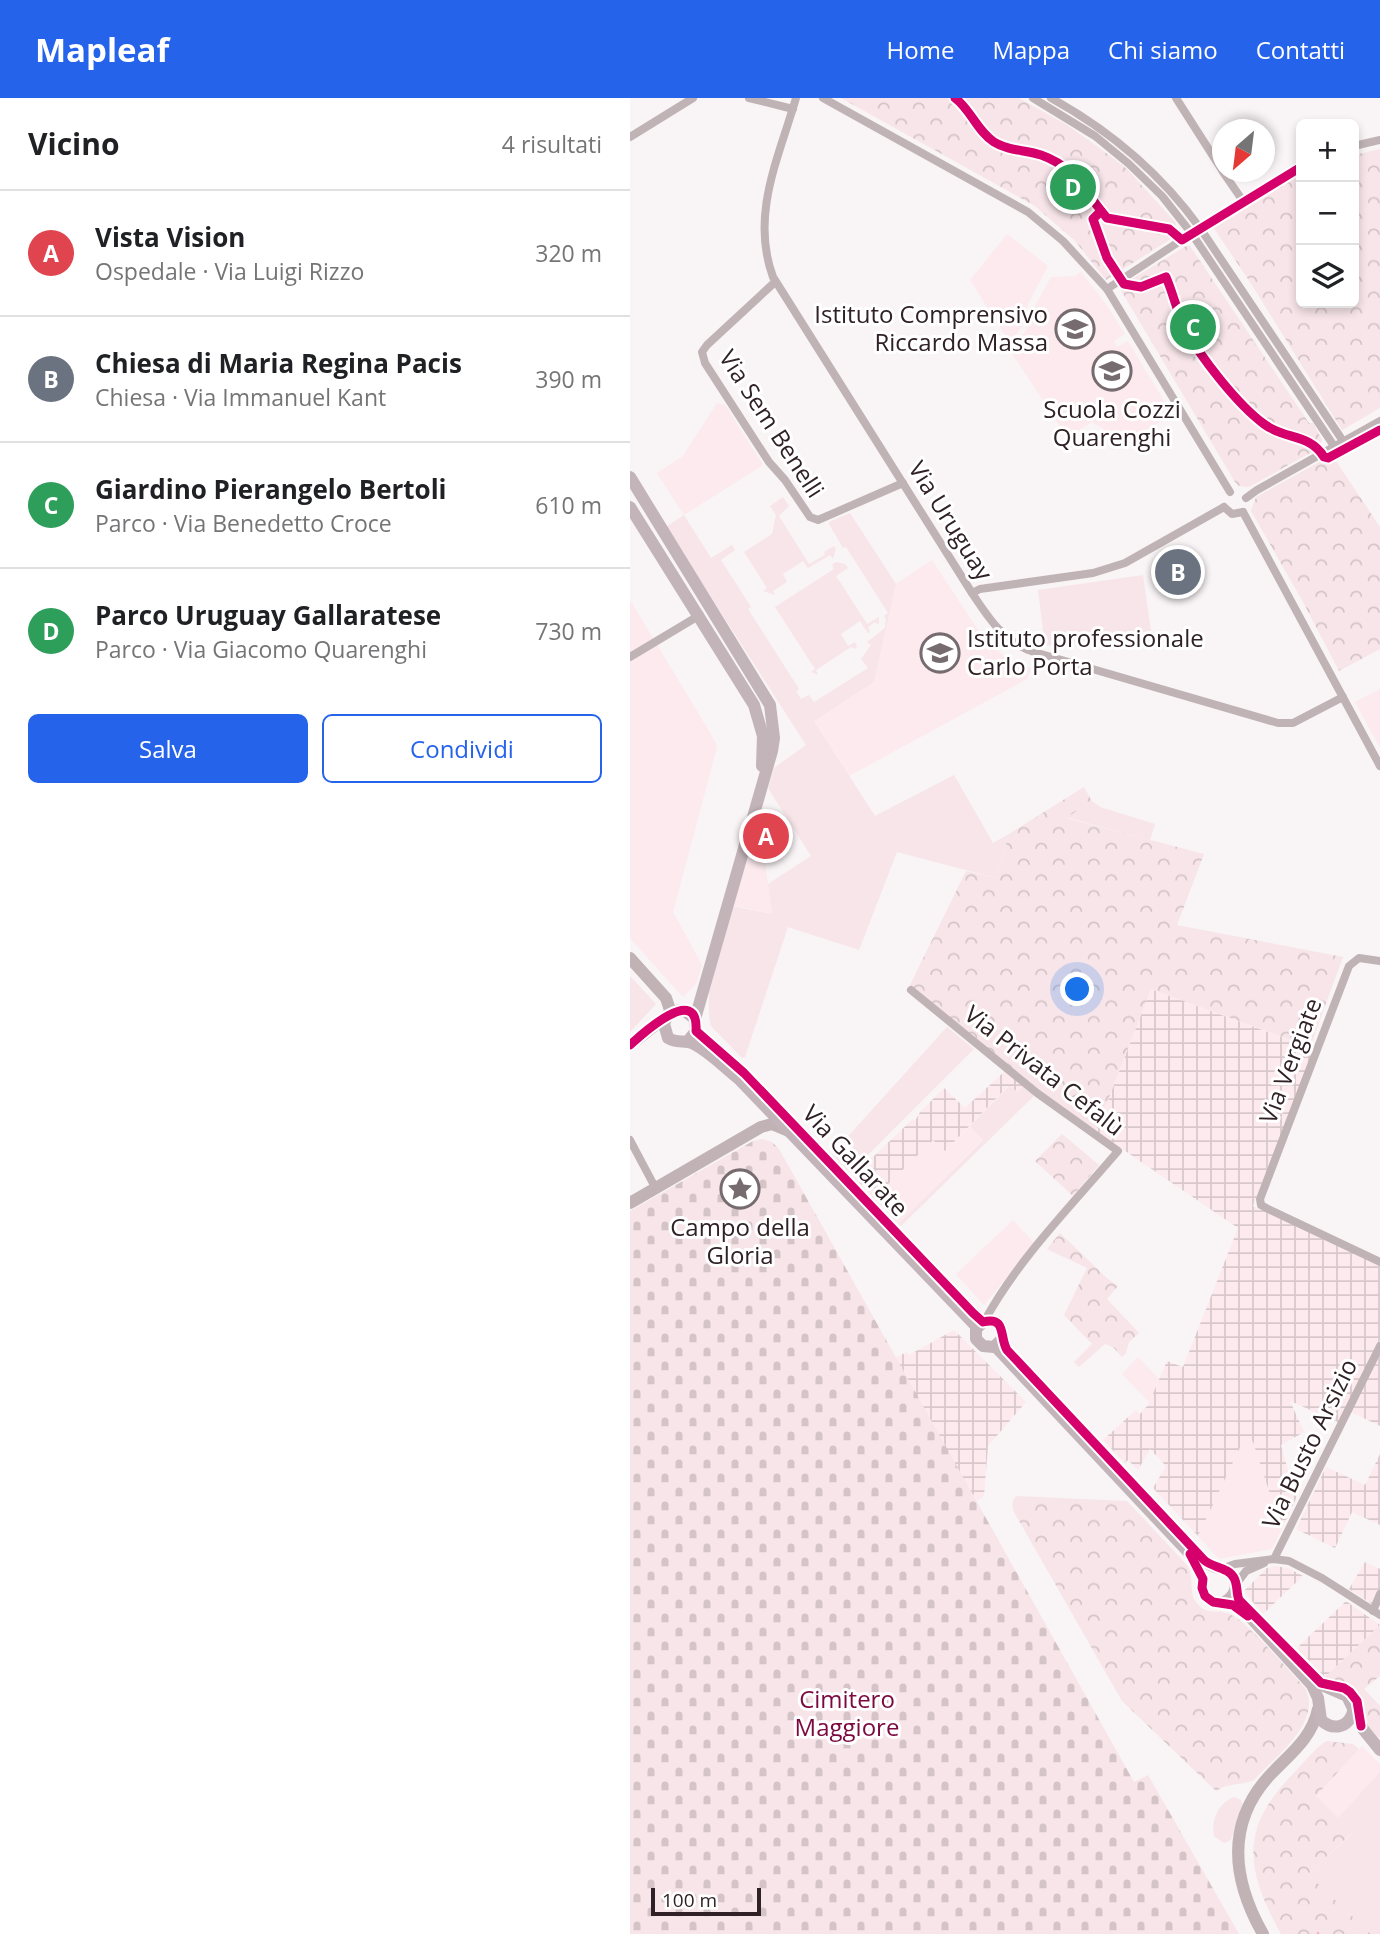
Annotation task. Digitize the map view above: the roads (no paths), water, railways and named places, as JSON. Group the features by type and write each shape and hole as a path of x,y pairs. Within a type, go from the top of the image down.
{"main road":[{"path":"630,477 770,705 774,738 693,1030"},
{"path":"630,508 754,705 763,736 762,780"},
{"path":"666,1034 664,1024 703,988"},
{"path":"703,988 706,1001 704,1025 744,1073"},
{"name":"Via Gallarate","path":"673,1013 689,1013 693,1030 705,1051 739,1079 982,1323 998,1324 1002,1331 998,1343 986,1348 977,1342 975,1334 982,1323"},
{"name":"Via Gallarate","path":"666,1034 675,1042 693,1030"},
{"name":"Via Gallarate","path":"693,1030 744,1073 982,1323"},
{"name":"Via Gallarate","path":"998,1343 1204,1560 1231,1574 1239,1600 1321,1683 1342,1692 1351,1700 1353,1712 1380,1752"},
{"name":"Via Gallarate","path":"998,1343 1192,1556 1203,1579 1205,1596 1213,1602 1233,1605 1252,1619 1309,1681 1321,1720 1337,1726 1380,1752"},
{"path":"1203,1579 1209,1572 1219,1569"},
{"path":"1222,1603 1230,1599 1236,1588"},
{"path":"1318,1706 1325,1695 1336,1691"},
{"path":"1337,1726 1347,1723 1353,1712"}],"street":[{"path":"630,137 693,98"},
{"path":"749,98 793,110"},
{"name":"Via Uruguay","path":"796,98 772,177 763,220 766,252 775,282 997,629 1026,649 1252,716 1289,724 1342,697"},
{"path":"823,98 1028,212 1063,241 1107,289 1230,492"},
{"path":"1033,98 1110,147 1162,197 1192,234 1334,446"},
{"path":"1051,98 1113,137 1153,173 1200,228 1343,441"},
{"path":"1176,98 1212,154"},
{"path":"1359,145 1380,140"},
{"path":"1107,289 1296,170"},
{"path":"1230,182 1243,201"},
{"name":"Via Sem Benelli","path":"775,282 707,345 702,352 705,363 769,462 810,517 818,520 903,483"},
{"path":"1246,498 1380,421"},
{"path":"1237,491 1246,498 1247,505 1242,512 1232,514 1224,507 1224,500 1230,492 1237,491"},
{"path":"972,593 980,589 1093,573 1125,563 1224,507"},
{"path":"1242,512 1380,766"},
{"path":"630,657 712,609"},
{"name":"Via Gallarate","path":"630,958 666,998 673,1013"},
{"name":"Via Vergiate","path":"1380,961 1359,958 1348,969 1261,1194 1261,1203 1268,1209 1380,1262"},
{"name":"Via Privata Cefalù","path":"911,990 1037,1093 1118,1151 1029,1257 982,1323"},
{"path":"630,1045 673,1013"},
{"path":"645,1032 666,1034"},
{"path":"630,1203 761,1126 772,1125 791,1132"},
{"path":"630,1140 656,1189"},
{"name":"Via Busto Arsizio","path":"1274,1559 1380,1346"},
{"path":"1236,1588 1239,1578 1246,1570 1274,1559"},
{"path":"1219,1569 1274,1559 1289,1562 1307,1569 1376,1613 1380,1594"},
{"path":"1263,1934 1241,1887 1238,1866 1239,1838 1247,1809 1257,1792 1313,1727 1318,1706"},
{"path":"1298,1747 1317,1732 1337,1726"}],"place":[{"name":"Parco Uruguay Gallaratese","path":"1073,187"},
{"name":"Giardino Pierangelo Bertoli","path":"1193,327"},
{"name":"Istituto Comprensivo Riccardo Massa","path":"1075,329"},
{"name":"Scuola Cozzi Quarenghi","path":"1112,371"},
{"name":"Chiesa di Maria Regina Pacis","path":"1178,572"},
{"name":"Istituto professionale Carlo Porta","path":"940,653"},
{"name":"Vista Vision","path":"766,836"},
{"name":"Campo della Gloria","path":"740,1189"}],"park label":[{"name":"Cimitero Maggiore","path":"847,1714"}]}
